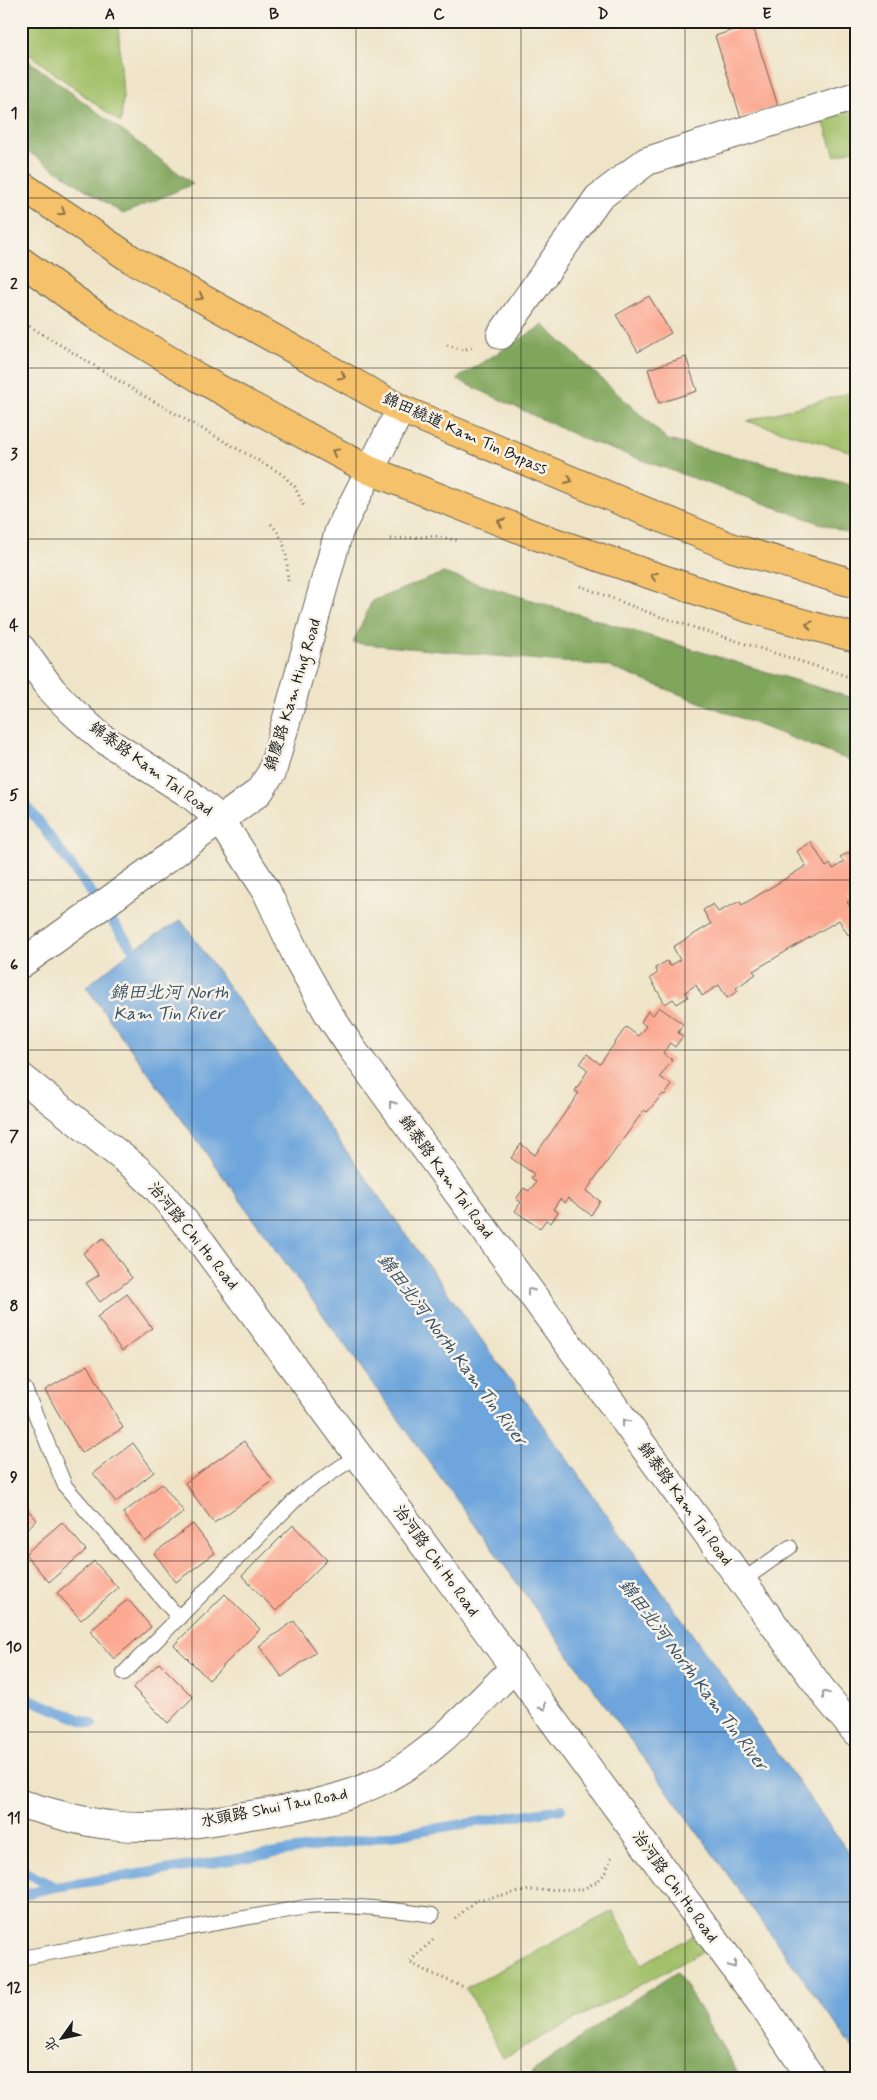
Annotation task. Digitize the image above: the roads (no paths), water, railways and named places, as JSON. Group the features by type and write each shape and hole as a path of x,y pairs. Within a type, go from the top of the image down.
{"main road":[{"name":"錦田繞道 Kam Tin Bypass","path":"21,185 131,259 401,409 734,548 856,584"},
{"path":"21,261 102,318 199,378 369,470 537,536 751,609 856,638"}],"street":[{"path":"488,339 598,198 647,161 856,96"},
{"name":"錦慶路 Kam Hing Road","path":"21,964 259,792 272,772 340,531 401,409"},
{"name":"錦泰路 Kam Tai Road","path":"21,648 52,690 102,738 191,795 220,819 266,890 299,961 328,1013 353,1050 827,1697 856,1732"},
{"name":"治河路 Chi Ho Road","path":"21,1077 136,1168 156,1187 202,1243 766,2010 812,2079"},
{"name":"水頭路 Shui Tau Road","path":"21,1804 109,1825 152,1826 216,1821 263,1813 349,1794 388,1777 426,1752 514,1668"}],"lane":[{"path":"25,1388 65,1486 179,1618"},
{"path":"124,1673 302,1494 358,1455"},
{"path":"742,1581 790,1547"},
{"path":"21,1958 306,1907 335,1905 379,1907 432,1915"}],"water":[{"name":"錦田北河 North Kam Tin River","path":"181,920 856,1863 856,2052 86,987 133,949"}],"waterway":[{"name":"錦田北河 North Kam Tin River","path":"21,798 141,960"},
{"path":"21,1696 92,1724"},
{"path":"21,1895 55,1887 561,1809"},
{"path":"21,1870 55,1887"}]}
